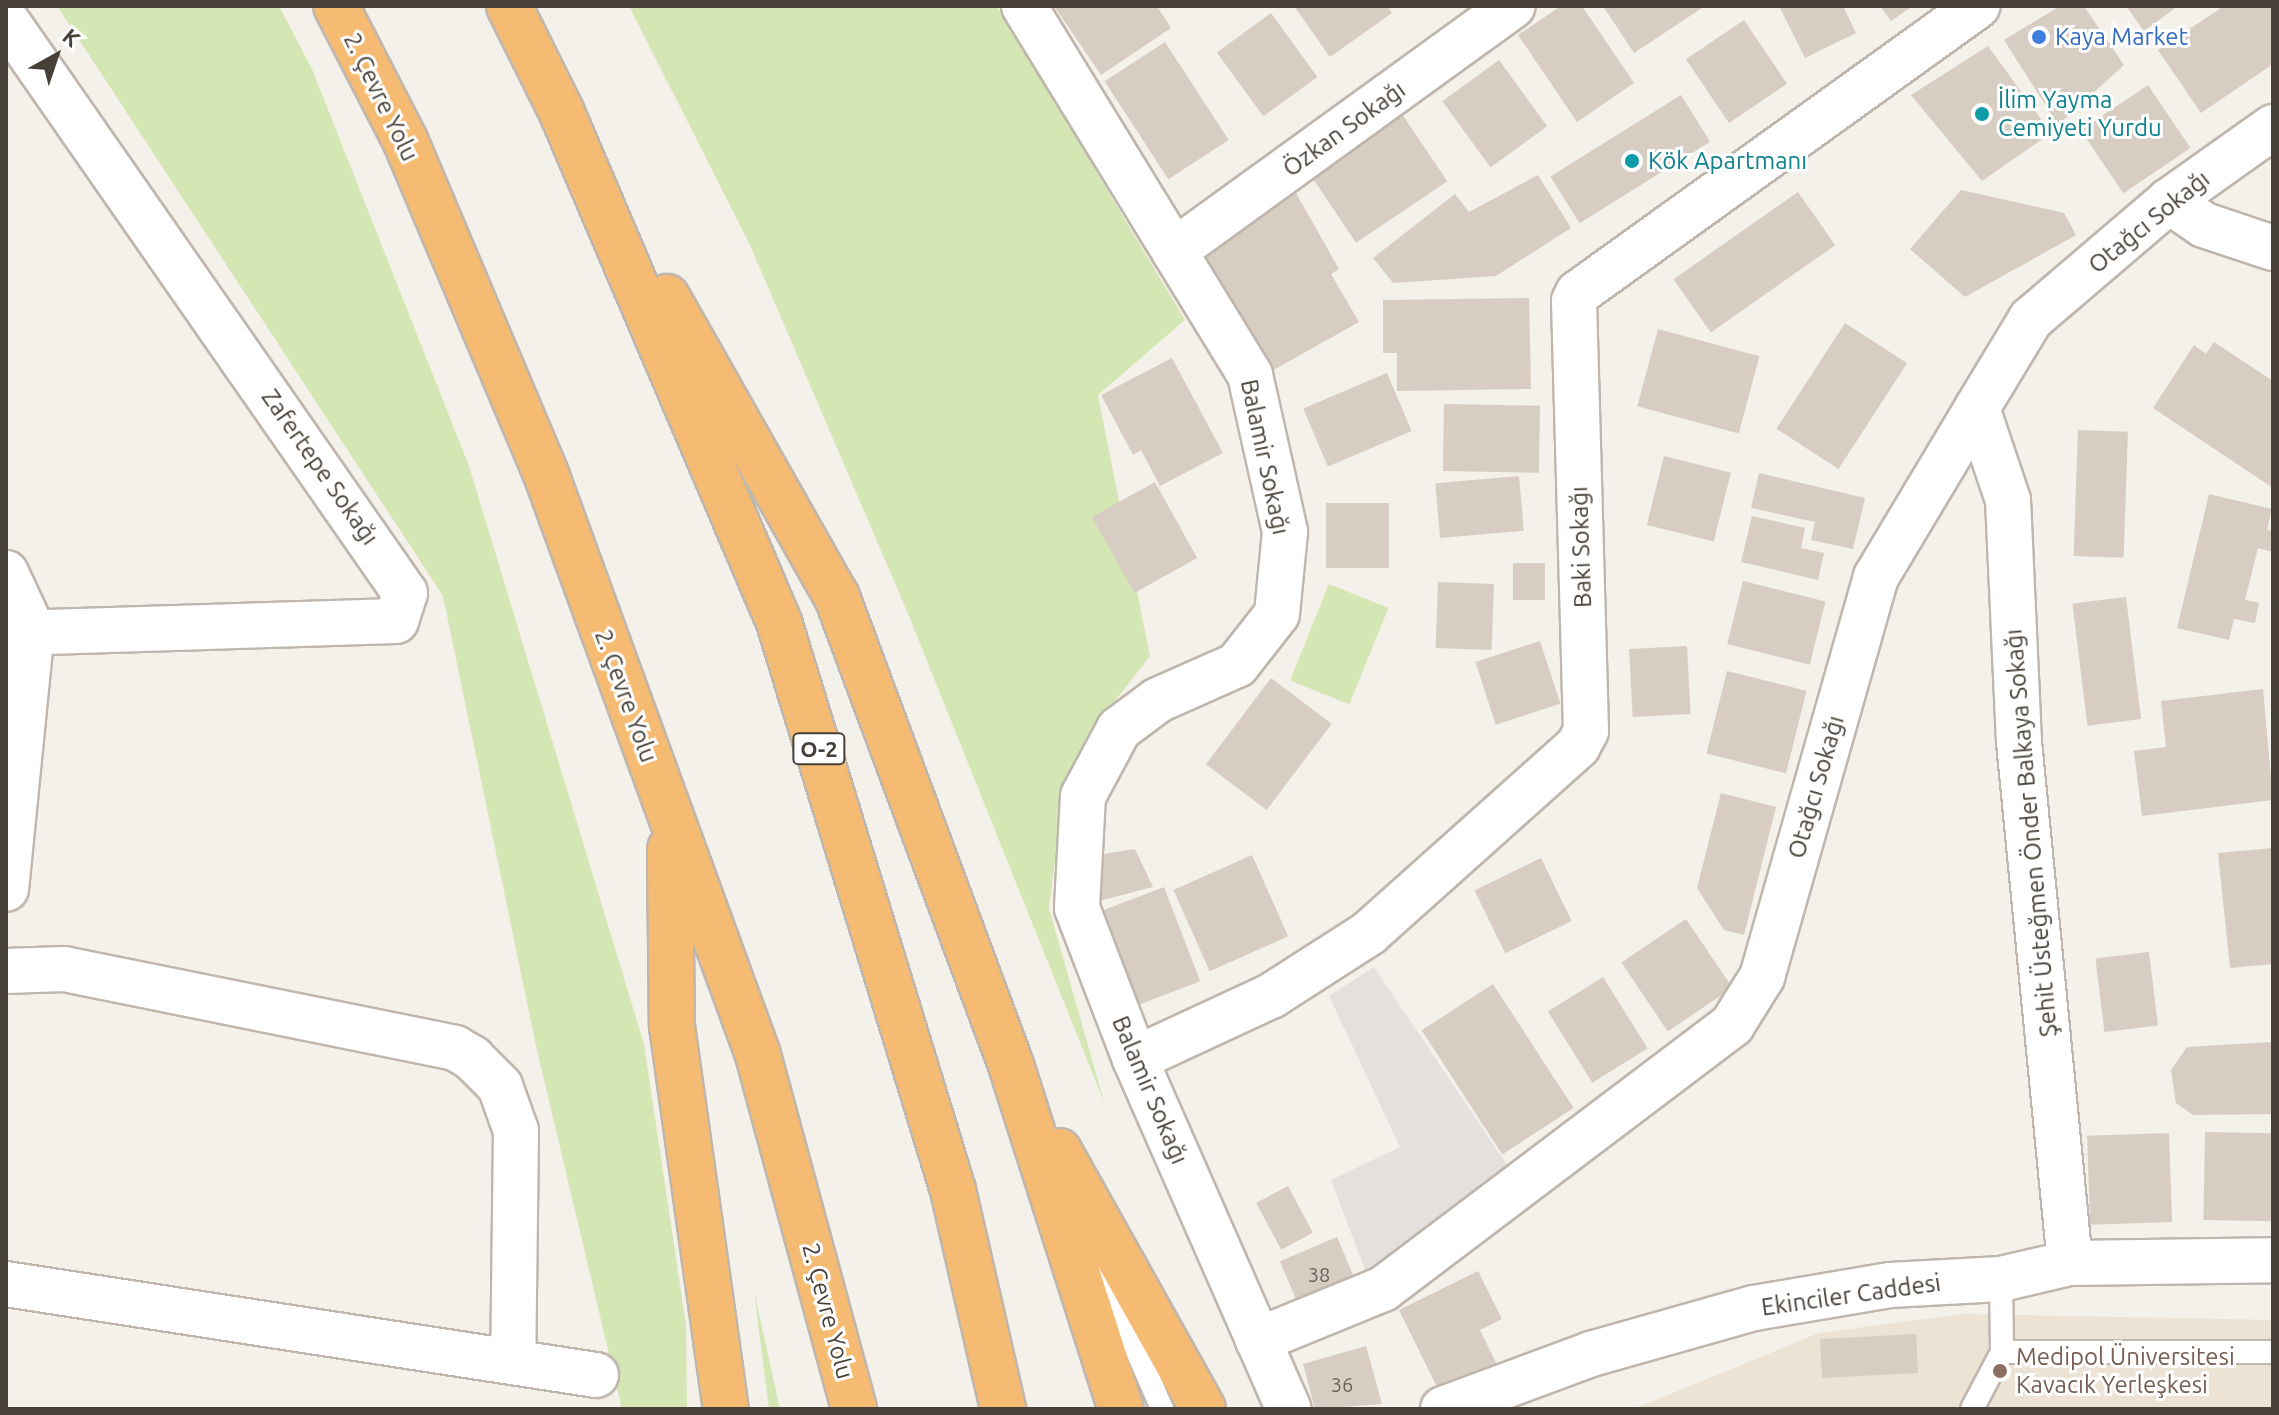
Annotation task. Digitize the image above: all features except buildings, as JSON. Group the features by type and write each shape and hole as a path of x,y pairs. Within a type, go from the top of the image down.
{"highway":[{"name":"2. Çevre Yolu","path":"336,6 405,140 546,474 669,819 758,1055 854,1409"},
{"name":"O-2","path":"509,6 562,113 779,622 953,1190 1003,1409"},
{"path":"562,113 837,597 1011,1065 1121,1409"},
{"path":"669,819 672,1026 726,1409"},
{"path":"1011,1065 1203,1409"}],"street":[{"name":"Balamir Sokağı","path":"1024,6 1250,375 1285,532 1277,614 1237,665 1158,700 1119,729 1083,796 1077,908 1135,1059 1289,1409"},
{"name":"Özkan Sokağı","path":"1174,251 1513,6"},
{"name":"Baki Sokağı","path":"1135,1059 1271,996 1369,933 1578,746 1586,731 1574,301 1578,293 1978,6"},
{"name":"Zafertepe Sokağı","path":"6,20 405,593 396,621 19,631"},
{"name":"Otağcı Sokağı","path":"1258,1340 1383,1289 1732,1025 1762,977 1876,577 1977,408 2031,319 2169,201 2273,127"},
{"path":"2169,201 2204,225 2273,248"},
{"name":"Şehit Üsteğmen Önder Balkaya Sokağı","path":"1977,408 2008,500 2019,742 2070,1263"},
{"path":"6,573 19,631 6,889"},
{"path":"6,971 64,969 455,1048 472,1058 500,1086 516,1131 513,1361"},
{"name":"Ekinciler Caddesi","path":"1443,1409 1591,1354 1754,1308 1890,1285 2001,1279 2070,1263 2273,1260"},
{"path":"6,1284 596,1375"}],"lane":[{"path":"1011,1065 1162,1409"},
{"path":"1972,1409 2002,1352 2001,1279"},
{"path":"2002,1352 2273,1352"}],"shaded area":[{"path":"1374,967 1509,1168 1367,1275 1331,1180 1400,1147 1329,996"},
{"name":"Medipol Üniversitesi Kavacık Yerleşkesi","path":"1963,1314 2273,1320 2273,1409 1634,1409 1819,1333"}],"green space":[{"path":"57,6 279,6 312,69 469,466 644,1044 686,1325 687,1409 622,1409 536,1046 443,596"},
{"path":"629,6 997,6 1185,320 1098,395 1150,656 1107,711 1064,789 1049,908 1104,1102 909,616 749,243"},
{"path":"1329,584 1388,608 1349,704 1290,680"},
{"path":"754,1291 780,1409 769,1409"}],"place":[{"name":"Kaya Market","path":"2039,37"},
{"name":"İlim Yayma Cemiyeti Yurdu","path":"1982,114"},
{"name":"Kök Apartmanı","path":"1632,161"},
{"name":"Medipol Üniversitesi Kavacık Yerleşkesi","path":"2000,1371"}]}
